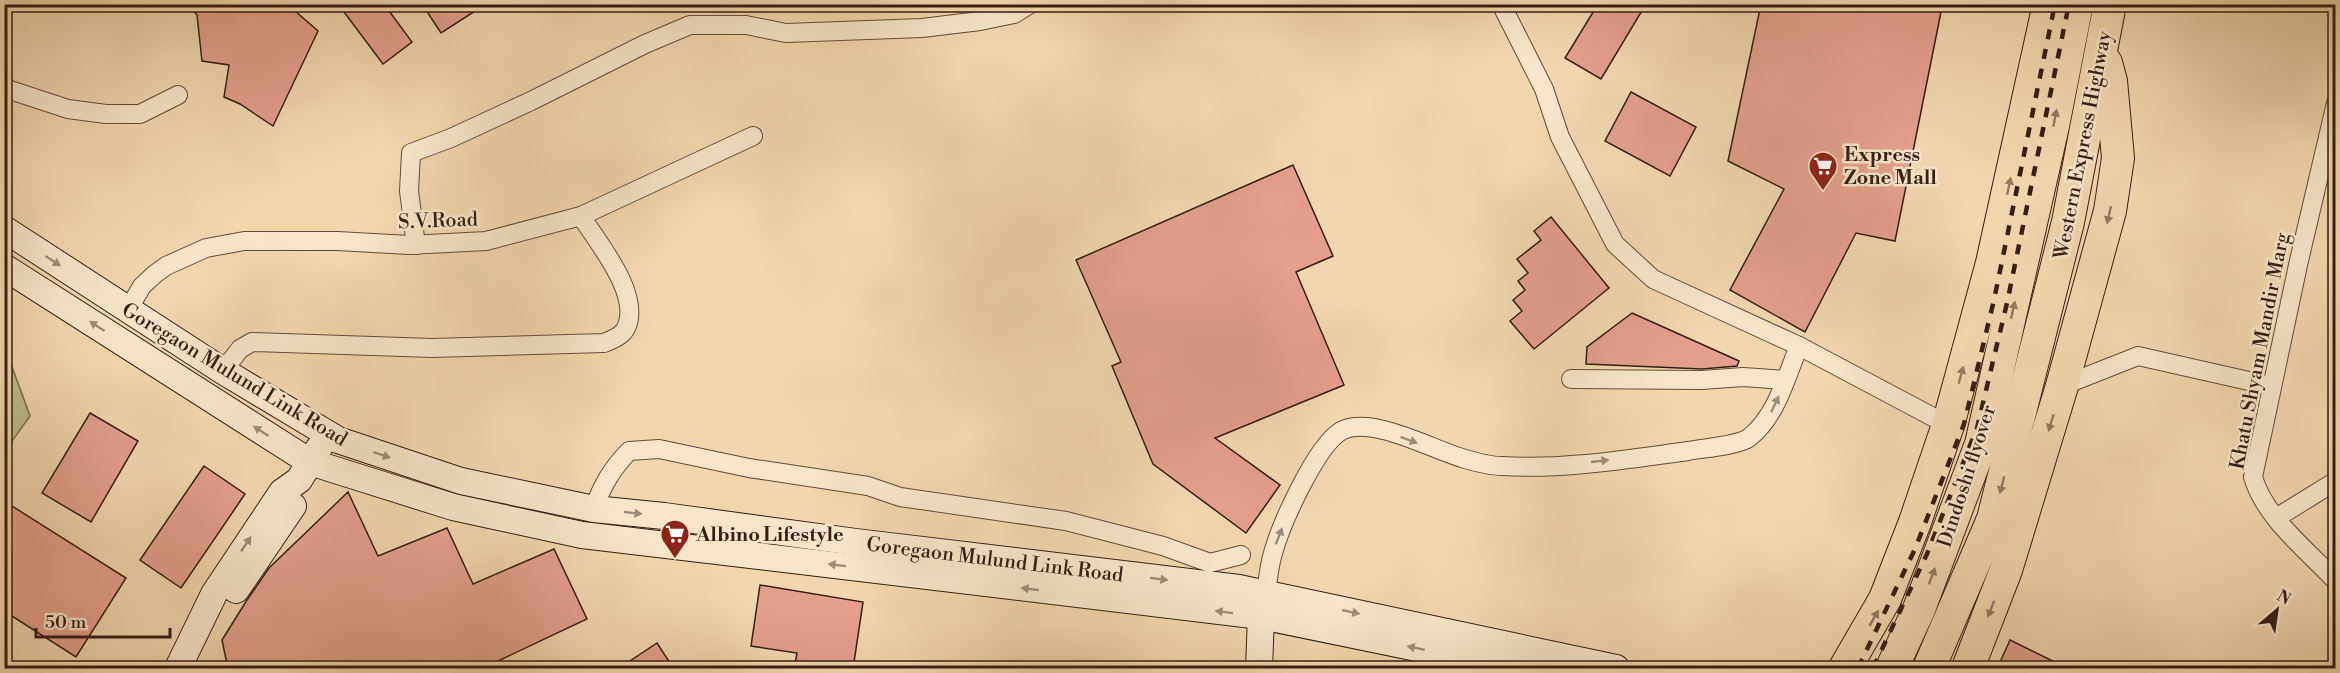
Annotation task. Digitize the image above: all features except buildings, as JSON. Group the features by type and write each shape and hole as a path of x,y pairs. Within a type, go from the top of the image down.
{"highway":[{"path":"1845,669 1885,600 1915,522 1948,425 1992,262 2049,4"},
{"name":"Western Express Highway","path":"2020,278 2077,4"},
{"name":"Western Express Highway","path":"2054,286 2110,4"},
{"path":"1968,669 2006,570 2062,386 2110,211 2118,158 2111,81 2102,46"},
{"name":"Dindoshi flyover","path":"1892,669 1919,609 1981,444 2020,278"},
{"name":"Dindoshi flyover","path":"1929,669 1993,519 2054,286"}],"main road":[{"name":"Goregaon Mulund Link Road","path":"4,229 223,371 327,434 338,440 460,481 594,509 664,516 868,544 1263,605 1616,669"},
{"name":"Goregaon Mulund Link Road","path":"4,267 305,471 453,507 582,534 660,544 1263,605 1514,669"},
{"path":"178,669 234,592 282,508 298,500 305,471 327,434"},
{"path":"660,544 664,516"},
{"path":"1259,669 1263,605"},
{"path":"195,669 201,635"}],"street":[{"path":"416,245 409,191 411,153 461,133 571,82 645,44 690,26 746,25 786,33 922,28 980,21 1014,14 1030,4"},
{"path":"1501,4 1544,89 1560,137 1615,244 1653,279 1799,346 1948,425"},
{"path":"4,88 68,109 106,114 140,114 178,95"},
{"name":"Khatu Shyam Mandir Marg","path":"2336,103 2282,365 2264,480 2265,489 2279,516 2336,568"},
{"name":"S.V.Road","path":"128,310 142,286 155,274 206,248 244,241 337,241 416,245 486,241 581,216 753,136"},
{"name":"Khatu Shyam Mandir Marg","path":"2302,266 2336,151"},
{"path":"223,371 240,349 252,342 432,348 604,343 619,336 626,328 631,304 622,280 581,216"},
{"path":"1263,605 1272,555 1298,492 1326,445 1341,431 1361,426 1378,428 1463,458 1501,466 1562,465 1710,447 1747,439 1764,425 1774,407 1799,346"},
{"path":"2062,386 2138,356 2271,386"},
{"name":"Khatu Shyam Mandir Marg","path":"2282,365 2271,386 2253,477 2257,489 2336,580"},
{"path":"1571,379 1702,380 1743,377 1785,380"},
{"path":"594,509 602,485 629,450 659,449 749,468 868,486 900,497 1066,521 1154,543 1210,563 1241,555"},
{"path":"2279,516 2336,481"}],"green space":[{"path":"4,345 30,416 5,451 4,451"}],"railway":[{"path":"1858,668 1915,549 1964,424 1994,300 2055,4"},
{"path":"1873,668 1927,554 1977,428 2007,303 2069,4"}],"place":[{"name":"Express Zone Mall","path":"1823,192"},
{"name":"Albino Lifestyle","path":"675,560"}]}
